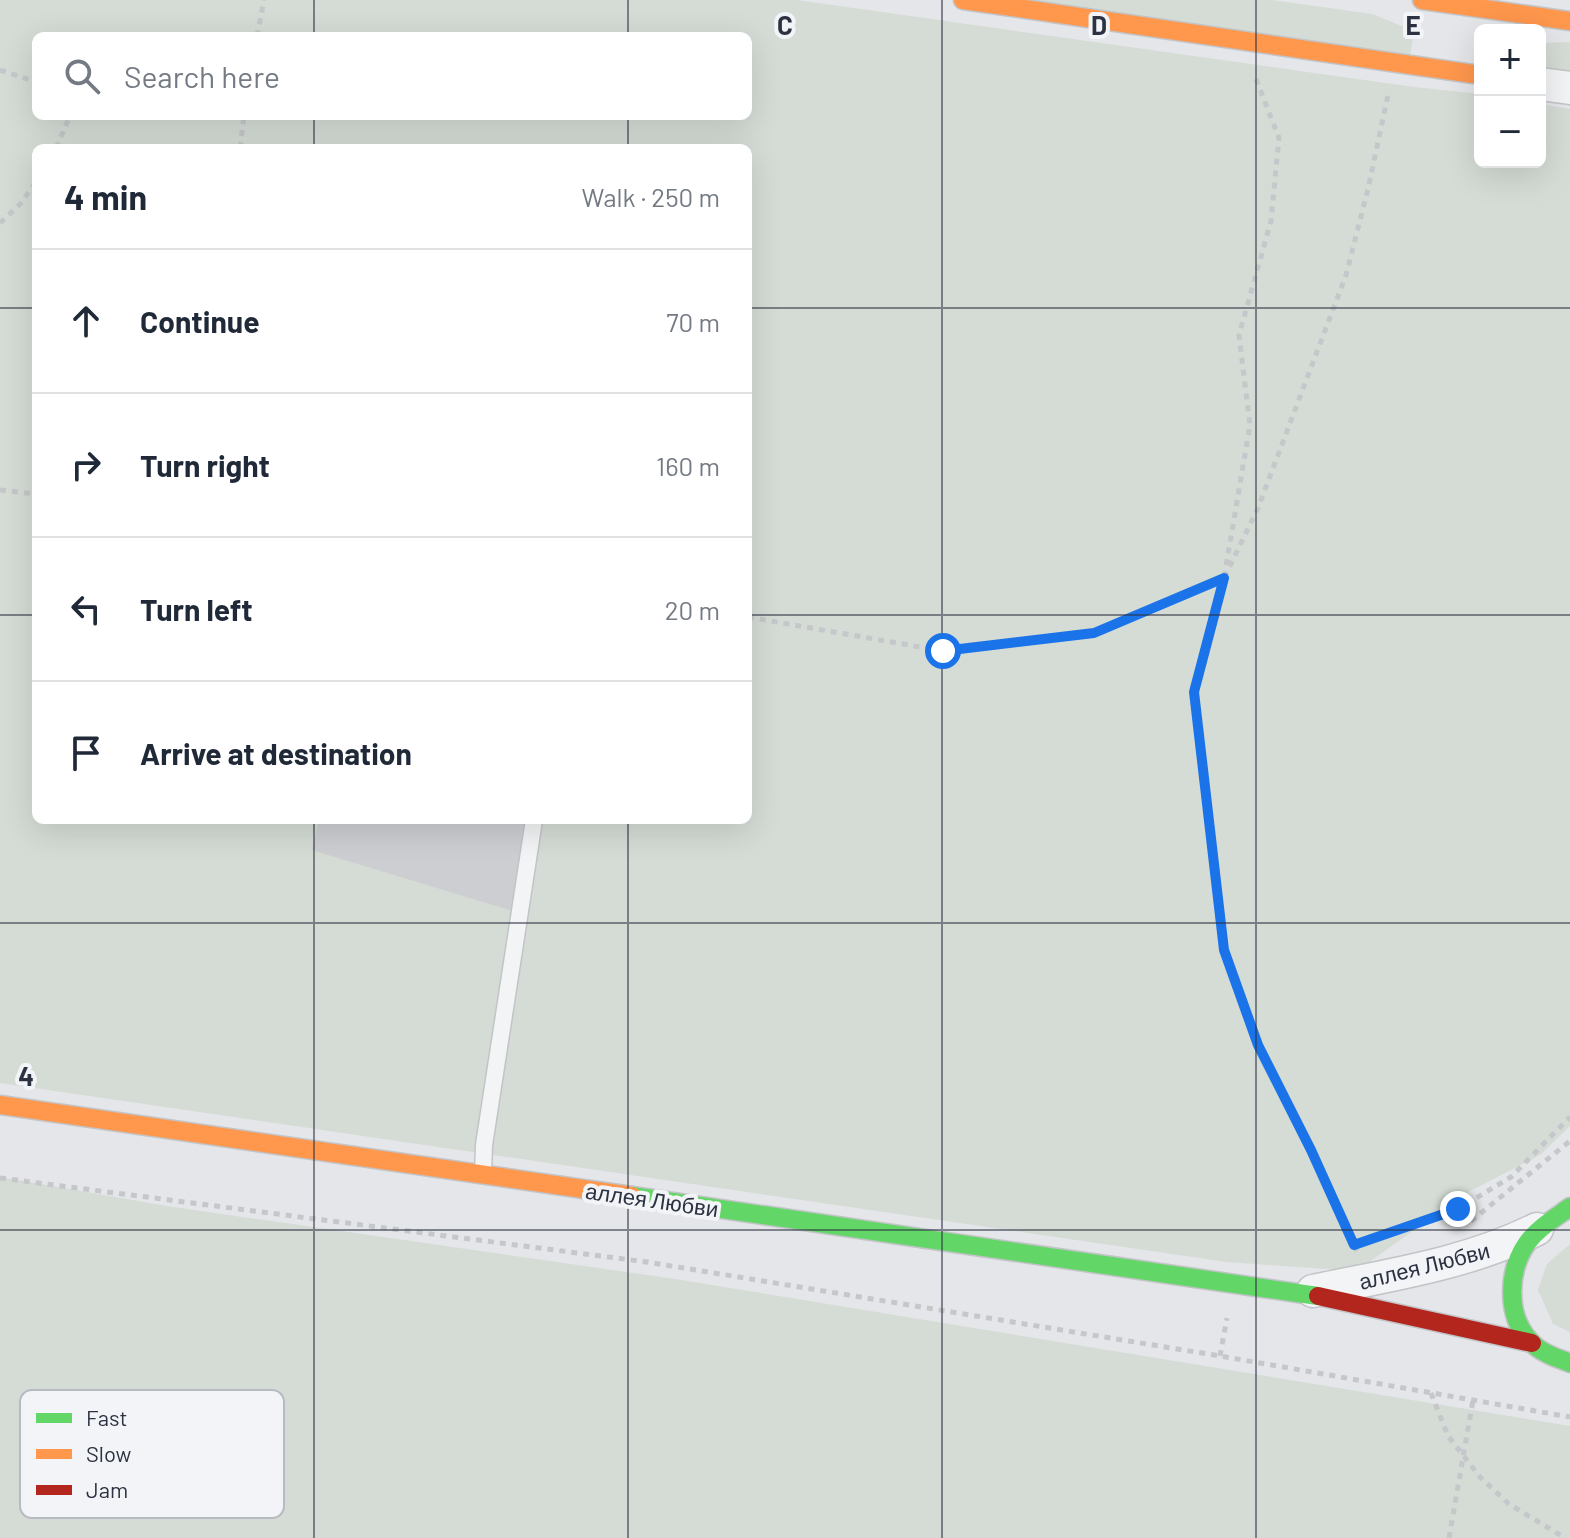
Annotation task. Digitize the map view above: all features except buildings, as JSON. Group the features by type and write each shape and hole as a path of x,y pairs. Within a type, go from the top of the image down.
{"street":[{"path":"963,0 1474,74"},
{"path":"1422,0 1570,21"},
{"path":"1546,85 1570,88"},
{"name":"аллея Любви","path":"0,1105 1304,1293 1532,1343 1570,1363"},
{"path":"1532,1343 1513,1306 1512,1286 1517,1263 1540,1228 1570,1207"},
{"name":"аллея Любви","path":"1304,1293 1435,1266 1506,1245 1540,1228"}],"lane":[{"path":"483,1175 484,1145 533,824"}],"path":[{"path":"258,32 264,0"},
{"path":"1249,41 1252,68 1279,138 1271,221 1239,335 1250,425 1224,578 1194,692 1224,950 1258,1045 1311,1150 1362,1262"},
{"path":"752,618 943,651 1094,633 1224,578 1258,508 1346,275 1386,107 1391,62"},
{"path":"0,70 32,81"},
{"path":"58,144 68,120"},
{"path":"240,144 244,120"},
{"path":"0,223 32,188"},
{"path":"0,490 32,494"},
{"path":"1354,1245 1458,1209 1511,1177 1570,1117"},
{"path":"0,1178 647,1262 1570,1417"},
{"path":"1430,1393 1448,1436 1480,1477 1509,1504 1565,1538"},
{"path":"1449,1538 1473,1400"}],"shaded area":[{"path":"0,0 797,0 1474,93 1474,168 1546,168 1546,105 1570,109 1570,1126 1540,1155 1470,1191 1356,1271 1227,1262 0,1083"},
{"path":"1017,0 1272,0 1372,14 1414,31 1410,56"},
{"path":"1570,42 1570,79 1546,75 1546,43"},
{"path":"0,1177 173,1207 675,1279 1570,1426 1570,1538 0,1538"},
{"path":"1570,1244 1570,1332 1553,1324 1538,1290 1547,1264"}],"traffic: fast":[{"path":"632,1196 1318,1296"},
{"path":"1570,1207 1541,1228 1527,1243 1516,1267 1512,1294 1517,1320 1531,1342 1544,1352 1570,1363"}],"traffic: slow":[{"path":"963,0 1474,74"},
{"path":"1422,0 1570,21"},
{"path":"0,1105 632,1196"}],"traffic: jam":[{"path":"1318,1296 1532,1343"}],"route":[{"path":"943,651 1094,633 1224,578 1194,692 1224,950 1258,1045 1354,1245 1458,1209"}]}
